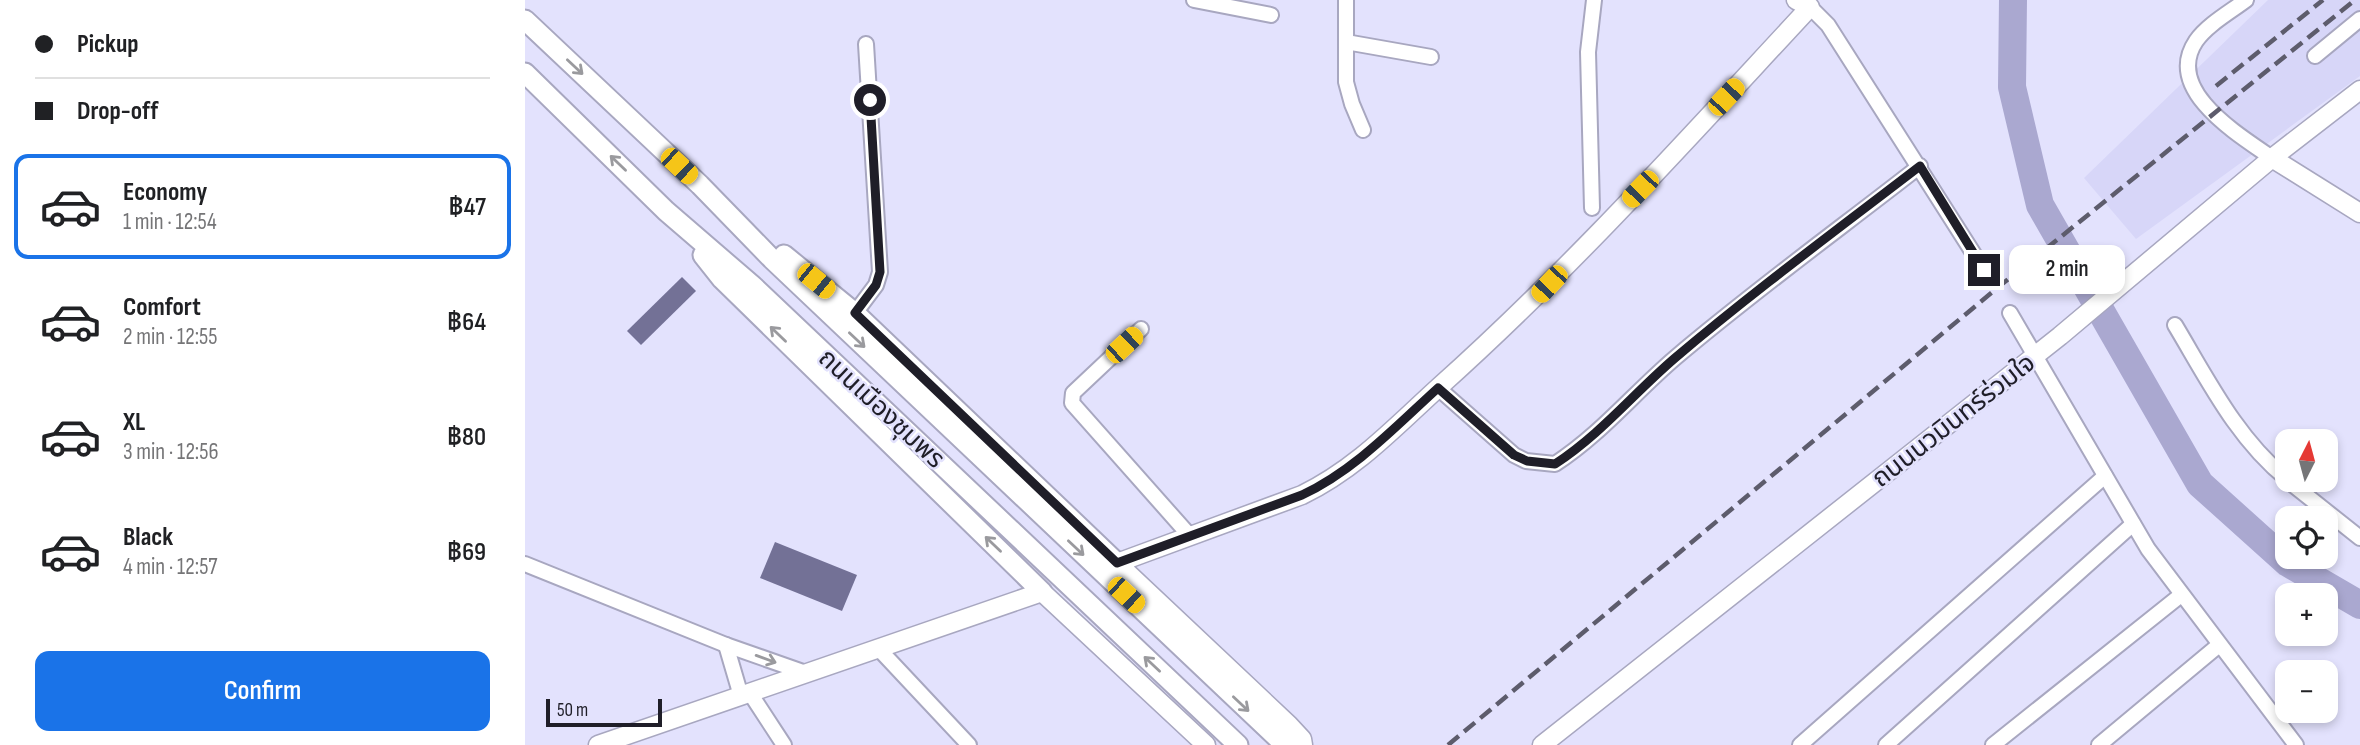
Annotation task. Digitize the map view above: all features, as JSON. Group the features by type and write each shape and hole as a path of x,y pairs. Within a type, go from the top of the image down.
{"main road":[{"name":"ถนนเมืองชุมพร","path":"525,20 700,185 772,259 1285,745"},
{"name":"ถนนเมืองชุมพร","path":"525,73 666,211 753,286 1238,745"},
{"path":"700,185 855,313 1117,563"},
{"path":"666,211 722,279 1042,592"}],"street":[{"path":"1194,0 1271,15"},
{"path":"1346,0 1346,82 1363,130"},
{"path":"1593,208 1588,52 1594,0"},
{"path":"2246,0 2197,38 2189,54 2187,72 2193,88 2214,114 2233,131 2360,213"},
{"path":"1303,745 1302,739 1289,725 1117,563 1302,495 1328,483 1363,457 1531,303 1803,4 1828,25 1984,270"},
{"path":"2315,56 2360,19"},
{"path":"1346,42 1431,57"},
{"path":"855,313 876,285 880,272 866,44"},
{"name":"ถนนนวมินทร์ร่วมใจ","path":"1542,745 2060,336 2273,158 2360,90"},
{"path":"1438,388 1514,455 1527,461 1555,464 1602,429 1673,360 1702,336 1920,166"},
{"path":"2010,313 2133,524 2181,595 2296,745"},
{"path":"2175,325 2228,413 2255,449 2275,468"},
{"path":"1141,330 1073,393 1072,403 1190,536"},
{"path":"1800,745 2105,476"},
{"path":"2303,492 2360,538"},
{"path":"1886,745 2133,524"},
{"path":"525,564 726,645 806,673"},
{"path":"598,745 1042,592 1206,745"},
{"path":"1993,745 2181,595"},
{"path":"726,645 745,694 784,745"},
{"path":"2099,745 2219,645"},
{"path":"878,648 969,745"}],"shaded area":[{"path":"2268,0 2360,0 2360,76 2136,239 2084,178"}],"building":[{"path":"682,277 696,291 641,345 627,331"},
{"path":"775,542 857,575 842,611 760,578"}],"waterway":[{"path":"2013,0 2012,87 2040,205 2200,484 2288,563 2360,605"}],"railway":[{"path":"2216,86 2323,0"},
{"path":"1448,745 1996,289 2355,0"}],"route":[{"path":"870,100 880,272 876,285 855,313 1117,563 1328,483 1363,457 1438,388 1514,455 1527,461 1555,464 1602,429 1673,360 1712,328 1920,166 1984,270"}]}
